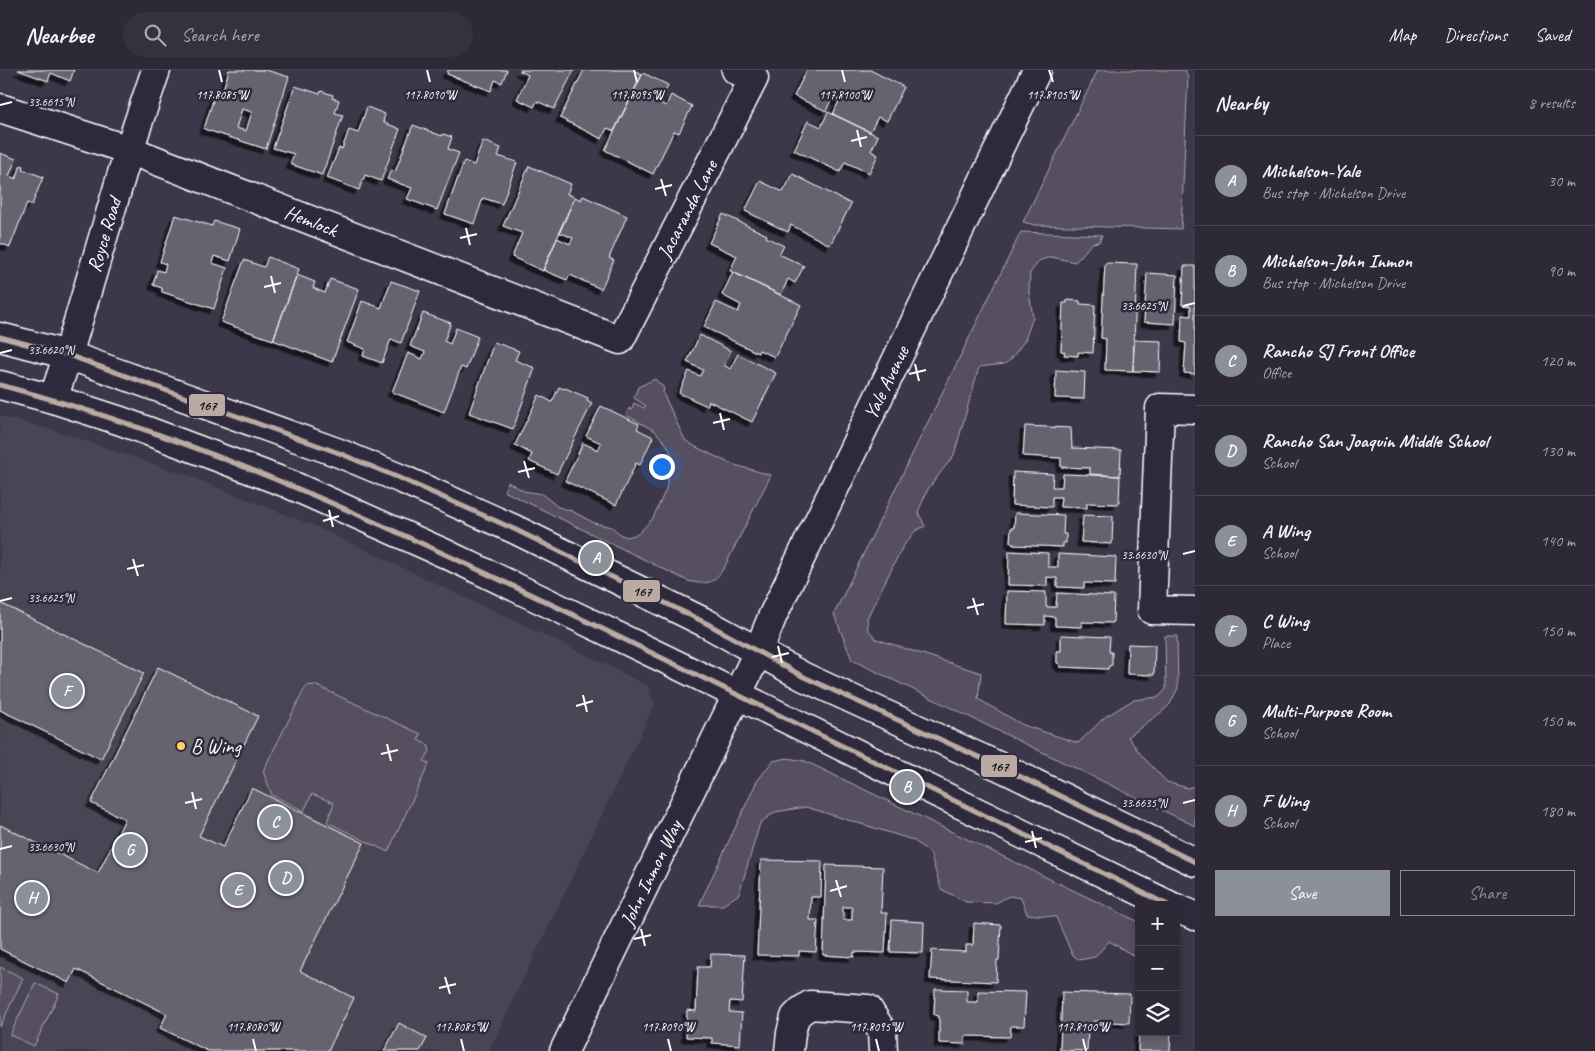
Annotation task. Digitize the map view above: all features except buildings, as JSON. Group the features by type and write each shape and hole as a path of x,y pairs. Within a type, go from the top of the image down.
{"street":[{"name":"Royce Road","path":"53,399 68,355 129,150 156,70"},
{"name":"Yale Avenue","path":"736,694 758,652 777,607 1037,70"},
{"name":"Jacaranda Lane","path":"620,340 745,74"},
{"name":"Hemlock","path":"0,108 129,150 620,340"},
{"path":"0,337 68,355 339,454 404,480 514,529 706,623 804,676 1060,796 1195,862"},
{"path":"0,385 53,399 121,421 296,487 454,557 1161,901"},
{"path":"1195,409 1160,408 1152,610 1195,611"},
{"name":"John Inmon Way","path":"564,1051 736,694"},
{"path":"1180,910 1195,916"},
{"path":"789,1051 795,1017 810,1005 868,1009 882,1031 883,1051"}],"shaded area":[{"path":"1098,70 1185,70 1188,77 1181,229 1035,225 1023,222"},
{"path":"1021,232 1102,235 1099,242 1092,243 1075,262 1051,257 1040,260 1030,273 1029,292 1033,317 1025,340 1005,364 979,367 954,455 928,489 918,512 925,526 915,531 902,548 867,618 868,629 876,639 981,673 978,699 1023,725 1078,743 1105,717 1133,700 1159,697 1166,689 1165,636 1177,636 1178,688 1170,704 1163,711 1128,737 1142,756 1167,782 1187,788 1195,786 1195,826 852,660 834,614"},
{"path":"655,379 664,388 663,393 685,440 731,464 771,475 726,564 715,579 707,583 688,581 504,491 508,482 524,491 542,494 558,507 572,511 594,523 612,527 621,535 627,537 638,534 653,518 666,489 672,455 667,445 655,431 626,415 629,408 632,410 634,403 644,408 646,406 634,398 638,387"},
{"path":"0,416 56,431 189,476 315,526 648,686 655,704 489,1051 0,1051"},
{"path":"315,685 421,734 418,740 428,745 430,751 424,761 429,764 388,852 327,822 334,803 312,794 304,811 272,795 263,771 306,686"},
{"path":"787,758 805,761 1135,920 1135,957 1109,941 1095,957 1079,960 1072,954 1056,917 1027,914 1021,898 1009,896 996,903 966,902 941,889 930,853 913,840 806,807 775,812 760,823 739,894 723,905 699,905 757,781 773,761"},
{"path":"0,967 23,978 0,1027"},
{"path":"35,983 59,994 34,1046 10,1035"}],"transit line":[{"name":"167","path":"0,337 68,355 339,453 404,480 514,529 706,623 804,677 1007,770 1195,862"},
{"name":"167","path":"0,385 76,407 225,459 442,552 1160,901"}],"place":[{"name":"Michelson-Yale","path":"596,558"},
{"name":"C Wing","path":"67,691"},
{"name":"B Wing","path":"181,746"},
{"name":"Michelson-John Inmon","path":"907,787"},
{"name":"Rancho SJ Front Office","path":"275,822"},
{"name":"Multi-Purpose Room","path":"130,850"},
{"name":"Rancho San Joaquin Middle School","path":"286,878"},
{"name":"A Wing","path":"238,890"},
{"name":"F Wing","path":"32,898"}]}
